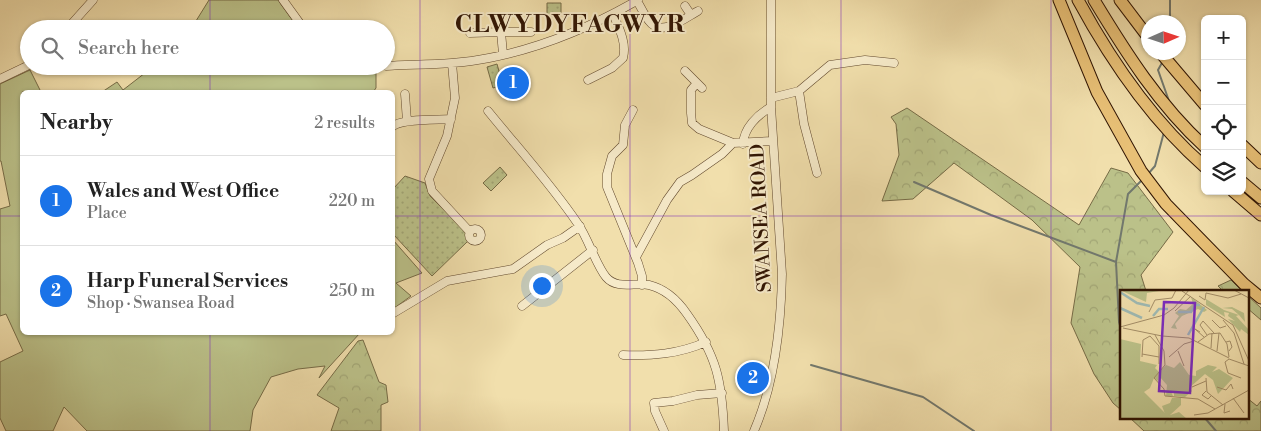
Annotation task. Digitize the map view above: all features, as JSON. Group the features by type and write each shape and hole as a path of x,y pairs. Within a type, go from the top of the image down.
{"highway":[{"path":"1060,0 1097,92 1131,155 1166,204 1244,284 1261,298"},
{"path":"1078,0 1108,52 1142,99 1186,150 1201,163"},
{"path":"1094,0 1146,80 1168,109 1201,143"},
{"path":"1120,0 1141,28"},
{"path":"1167,60 1204,105"},
{"path":"1246,149 1261,162"},
{"path":"1246,185 1261,198"},
{"path":"1238,195 1261,215"}],"street":[{"path":"76,20 94,0"},
{"path":"282,0 297,20"},
{"path":"395,66 452,63 489,58 566,34 613,14 637,0 649,22 661,28 669,27 695,13 685,6"},
{"name":"SWANSEA ROAD","path":"754,431 772,372 782,299 782,274 772,141 771,0"},
{"path":"588,80 612,68 623,58 624,45 613,14"},
{"path":"501,32 503,54"},
{"path":"470,33 532,32"},
{"path":"771,98 799,91 830,65 865,60 894,63"},
{"path":"452,63 456,98 447,136 430,179 432,191 470,232"},
{"path":"0,79 20,69"},
{"path":"685,71 699,85 691,90 690,113 692,123 699,129 733,143 743,144 772,141"},
{"path":"799,91 804,124 817,173"},
{"path":"405,94 407,121"},
{"path":"743,144 744,134 760,113 771,107"},
{"path":"633,110 626,125 623,145 612,156 607,174 607,186 636,257 642,276 642,285"},
{"path":"488,111 580,226 605,276 616,284 652,286 672,296 686,313 706,342 717,369 722,393 724,431"},
{"path":"395,124 407,121 451,119"},
{"path":"636,257 667,200 680,182 722,154 733,143"},
{"path":"395,312 447,281 513,269 547,245 580,226"},
{"path":"522,306 593,250"},
{"path":"623,355 685,351 706,342"},
{"path":"654,393 655,411 664,431"},
{"path":"654,402 673,401 697,395 722,393"}],"green space":[{"path":"209,0 278,0 292,20 197,20"},
{"path":"547,3 561,3 561,13 547,19"},
{"path":"497,64 503,85 493,88 487,67"},
{"path":"20,75 32,75 40,90 20,90 20,335 358,335 319,378 325,366 298,369 271,377 253,410 250,431 87,431 64,407 53,431 6,431 0,418 0,362 23,351 6,314 0,316 0,209 10,206 0,161 0,84"},
{"path":"142,75 376,75 374,90 123,90"},
{"path":"117,82 123,90 105,90"},
{"path":"907,108 1079,225 1111,168 1128,173 1173,232 1141,275 1146,290 1120,290 1120,409 1113,403 1094,374 1071,323 1080,267 1032,220 954,163 913,199 882,201 899,155 896,124 891,117"},
{"path":"500,167 507,175 491,191 483,183"},
{"path":"405,176 425,183 430,196 466,232 468,241 432,276 395,236 395,187"},
{"path":"395,242 422,273 396,283 411,296 395,308"},
{"path":"1231,280 1241,290 1222,290 1218,286"},
{"path":"1248,296 1261,308 1261,320 1248,309"},
{"path":"363,340 379,382 386,385 388,402 381,405 381,431 331,431 339,408 317,395 358,341"},
{"path":"1248,399 1257,406 1261,401 1261,431 1144,431 1130,418 1248,418"}],"waterway":[{"path":"1170,0 1170,15"},
{"path":"1163,61 1158,70 1169,101"},
{"path":"1148,174 1155,166 1164,132"},
{"path":"1120,326 1116,262 1128,194 1143,179"},
{"path":"914,182 991,215 1116,262"},
{"path":"811,365 923,397 974,431"},
{"path":"1205,418 1216,431"}],"place":[{"name":"Wales and West Office","path":"513,83"},
{"name":"Harp Funeral Services","path":"753,378"}],"district":[{"name":"CLWYDYFAGWYR","path":"570,25"}]}
